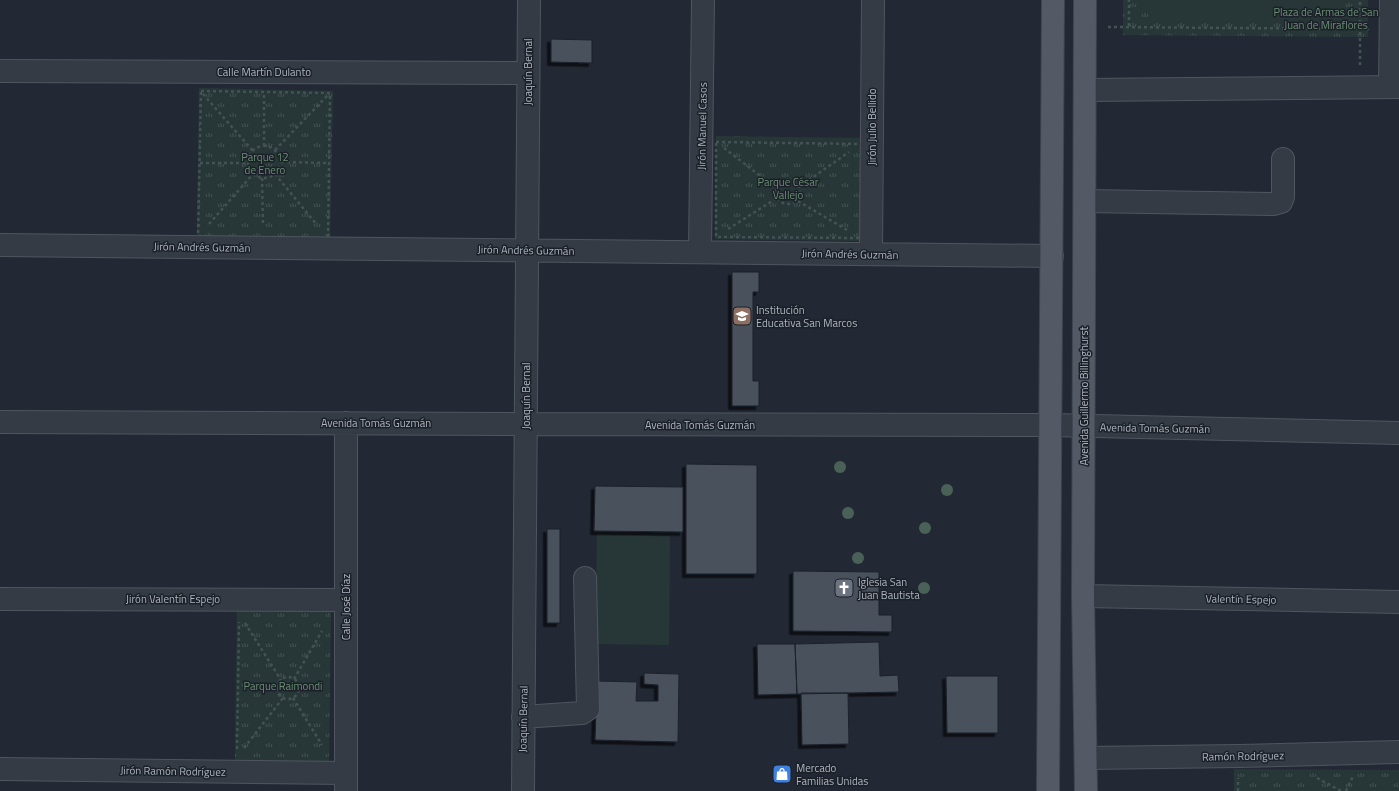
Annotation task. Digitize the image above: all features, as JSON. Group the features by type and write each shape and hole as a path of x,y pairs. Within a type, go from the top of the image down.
{"main road":[{"path":"1048,791 1053,0"},
{"name":"Avenida Guillermo Billinghurst","path":"1085,0 1083,596 1086,791"}],"street":[{"name":"Joaquín Bernal","path":"523,791 528,0"},
{"name":"Jirón Manuel Casos","path":"700,252 709,142 703,0"},
{"name":"Jirón Julio Bellido","path":"866,246 866,144 873,0"},
{"path":"1085,90 1395,87 1391,29 1391,0"},
{"name":"Calle Martín Dulanto","path":"0,71 201,82 330,82 528,73"},
{"path":"1084,201 1274,204 1281,202 1283,197 1283,159"},
{"name":"Jirón Andrés Guzmán","path":"0,245 200,238 326,240 527,250 700,252 866,246 1052,256"},
{"name":"Avenida Tomás Guzmán","path":"0,422 1050,425 1399,433"},
{"name":"Calle José Díaz","path":"346,423 346,782"},
{"path":"523,717 582,713 588,709 585,578"},
{"name":"Valentín Espejo","path":"1083,596 1399,602"},
{"name":"Jirón Valentín Espejo","path":"0,599 239,607 346,600"},
{"name":"Ramón Rodríguez","path":"1086,758 1399,752"},
{"name":"Jirón Ramón Rodríguez","path":"0,769 236,765 346,782"}],"path":[{"path":"1129,0 1129,26 1391,29"},
{"path":"1360,0 1360,88"},
{"path":"201,82 264,91 330,82"},
{"path":"201,82 253,151"},
{"path":"201,82 200,238 263,237 326,240 330,82"},
{"path":"274,150 330,82"},
{"path":"264,91 264,146"},
{"path":"709,142 866,144"},
{"path":"709,142 776,188"},
{"path":"709,142 716,237"},
{"path":"799,187 866,144"},
{"path":"866,144 866,246"},
{"path":"264,146 268,146 280,156 278,172 269,178 262,178 253,174 248,163 253,151 264,146"},
{"path":"280,162 329,163"},
{"path":"200,163 248,163"},
{"path":"208,225 253,174"},
{"path":"275,174 318,227"},
{"path":"262,178 263,237"},
{"path":"787,180 795,182 799,187 800,193 798,200 794,204 782,204 775,194 776,188 780,183 787,180"},
{"path":"700,252 716,237 777,198"},
{"path":"798,200 848,231"},
{"path":"854,234 866,246"},
{"path":"716,237 866,246"},
{"path":"239,607 281,680"},
{"path":"236,765 239,607"},
{"path":"294,679 325,628"},
{"path":"285,677 294,679 299,685 299,691 296,697 285,700 280,697 277,691 277,685 285,677"},
{"path":"236,765 282,698"},
{"path":"293,698 324,748"},
{"path":"1312,776 1341,791"},
{"path":"1346,791 1353,776"}],"green space":[{"name":"Plaza de Armas de San Juan de Miraflores","path":"1123,0 1368,0 1368,37 1123,35"},
{"path":"1148,0 1343,0 1343,20 1148,20"},
{"name":"Parque 12 de Enero","path":"199,88 333,91 330,239 197,237"},
{"name":"Parque César Vallejo","path":"716,136 862,138 861,241 715,239"},
{"path":"597,534 670,536 669,645 595,644"},
{"name":"Parque Raimondi","path":"237,610 331,612 329,762 235,760"},
{"path":"1234,769 1399,770 1399,791 1234,791"}],"building":[{"path":"551,39 592,40 592,63 551,62"},
{"name":"Institución Educativa San Marcos","path":"732,272 759,272 759,292 753,292 753,381 759,381 759,406 732,406"},
{"path":"686,464 757,465 757,574 686,574"},
{"path":"595,486 683,487 683,532 594,531"},
{"path":"547,529 560,529 560,623 547,623"},
{"path":"793,571 879,572 879,615 892,615 892,632 793,631"},
{"path":"879,642 880,676 898,675 899,692 797,694 795,644"},
{"path":"757,644 795,644 797,694 758,695"},
{"path":"644,673 679,674 678,742 595,740 597,681 637,682 636,701 658,701 658,685 644,684"},
{"path":"946,676 998,676 998,733 947,733"},
{"path":"801,693 848,693 849,744 802,745"}],"place":[{"name":"Institución Educativa San Marcos","path":"742,316"},
{"name":"Iglesia San Juan Bautista","path":"844,588"},
{"name":"Mercado Familias Unidas","path":"782,774"}]}
